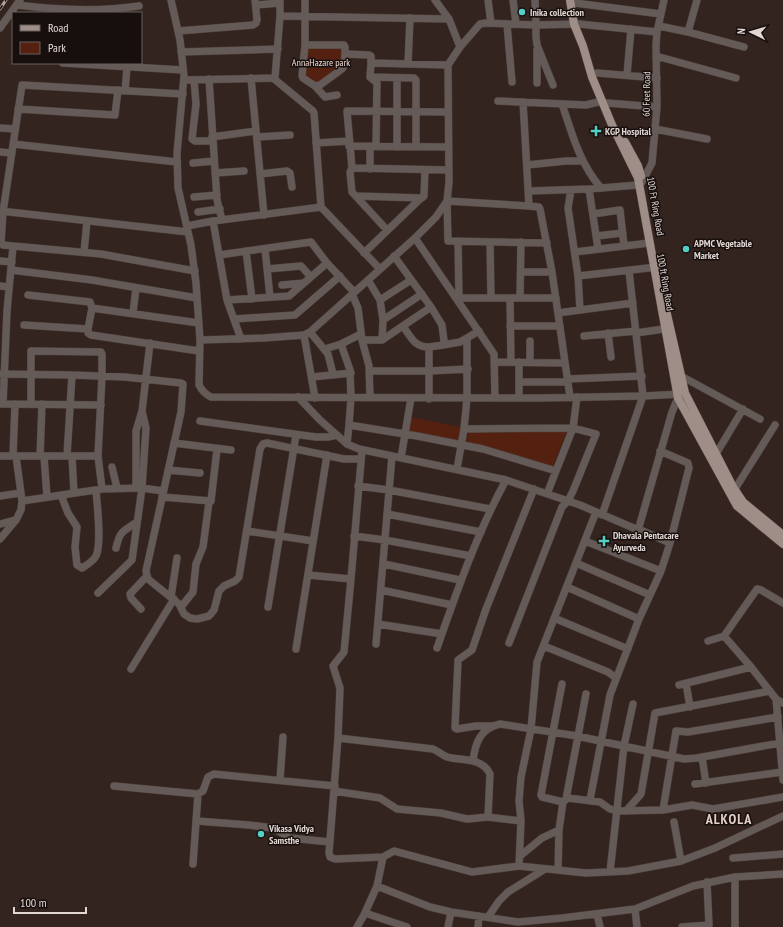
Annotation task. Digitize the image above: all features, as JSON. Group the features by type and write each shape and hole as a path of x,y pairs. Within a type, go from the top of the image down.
{"main road":[{"name":"100 ft Ring Road","path":"573,1 577,24 592,77 605,102 628,160 640,183 664,329 680,395 737,506 783,544"},
{"path":"577,24 597,73 605,102"},
{"name":"100 Ft Ring Road","path":"640,183 655,268 681,376 680,395 743,502 783,535"}],"street":[{"path":"171,0 178,31 184,80 177,162 178,188 188,229 194,271 199,323 199,385 201,390 206,395 211,397 429,399 680,395 672,412 638,529"},
{"path":"305,0 305,45 302,76 315,86 325,97 337,95"},
{"path":"435,0 449,19 460,47"},
{"path":"488,0 491,23"},
{"path":"513,0 516,24"},
{"path":"535,0 537,83"},
{"name":"60 Feet Road","path":"640,183 652,163 657,107 656,56 658,29 664,0"},
{"path":"688,32 697,0"},
{"path":"573,1 661,14"},
{"path":"0,28 19,2 34,10 123,11 139,6"},
{"path":"178,31 253,25 257,20 255,3 280,2 275,78"},
{"path":"280,16 449,19"},
{"path":"408,64 410,18"},
{"path":"547,242 448,240 448,66 460,47 480,24 577,24 631,29 658,29 688,32 744,47"},
{"path":"507,24 512,82"},
{"path":"627,75 631,29"},
{"path":"305,45 344,45 345,47 342,69 320,85 315,86"},
{"path":"537,45 553,85"},
{"path":"181,52 278,49"},
{"path":"345,54 371,56 370,77"},
{"path":"656,56 736,78"},
{"path":"371,63 448,66"},
{"path":"89,64 183,70"},
{"path":"18,108 115,115 122,91 123,65"},
{"path":"597,73 657,78"},
{"path":"370,77 414,78 416,80 416,147"},
{"path":"370,77 377,83 376,111 370,169"},
{"path":"251,78 264,215"},
{"path":"184,80 275,78 313,111 321,207 380,270"},
{"path":"396,146 397,78"},
{"path":"209,79 217,195 222,220"},
{"path":"194,80 196,104 192,139 195,142 256,134 290,134"},
{"path":"183,94 23,84 20,87 12,153 2,211 0,242 3,245 101,254 194,271"},
{"path":"498,101 586,105 605,102 657,107"},
{"path":"523,102 529,206"},
{"path":"562,104 582,161 588,172 601,188"},
{"path":"387,230 352,190 350,172 352,168 347,111 448,112"},
{"path":"0,128 15,129"},
{"path":"655,129 707,139"},
{"path":"316,143 349,143 373,146 448,147"},
{"path":"13,144 177,162"},
{"path":"0,152 12,153"},
{"path":"193,163 214,161"},
{"path":"527,165 582,161"},
{"path":"352,168 448,170"},
{"path":"215,173 244,170"},
{"path":"364,253 424,196 425,170"},
{"path":"260,174 288,171 290,173 292,187"},
{"path":"529,191 590,189 640,183"},
{"path":"590,189 598,249"},
{"path":"571,190 568,208 578,276 580,310"},
{"path":"194,198 217,195"},
{"path":"356,196 420,199"},
{"path":"447,201 529,206 539,207 540,209 552,272 565,363 573,397 573,428 547,494"},
{"path":"200,340 241,339 307,333 415,238 436,217 447,201"},
{"path":"2,211 87,221 188,229 214,221 321,207"},
{"path":"198,212 220,209"},
{"path":"593,214 620,210 624,246"},
{"path":"84,252 87,221"},
{"path":"214,221 227,300 241,339"},
{"path":"596,236 623,233"},
{"path":"415,238 494,354 495,398"},
{"path":"457,298 458,241"},
{"path":"219,255 311,242 353,293 358,308 361,337 370,371 370,398"},
{"path":"490,242 491,298"},
{"path":"520,298 521,242"},
{"path":"574,252 649,243"},
{"path":"13,246 9,287 3,310 2,404 101,404"},
{"path":"265,248 270,297"},
{"path":"246,251 252,299"},
{"path":"394,256 432,307 443,329 443,345"},
{"path":"0,261 12,262"},
{"path":"227,300 289,296 327,263"},
{"path":"267,269 301,266 311,277"},
{"path":"578,276 655,268"},
{"path":"11,270 92,280 197,298"},
{"path":"519,866 522,821 519,801 521,777 531,729 537,662 585,541 599,514 643,396 642,376 629,271"},
{"path":"521,272 552,272"},
{"path":"234,320 295,315 340,276"},
{"path":"368,280 380,300 383,320 382,340"},
{"path":"380,300 411,280"},
{"path":"282,285 304,283"},
{"path":"0,286 9,287"},
{"path":"133,314 136,288"},
{"path":"383,320 422,294"},
{"path":"28,295 90,302 92,308 88,333 91,335 199,351"},
{"path":"457,298 556,298"},
{"path":"510,298 511,362"},
{"path":"558,313 633,303"},
{"path":"325,349 361,337 382,340 432,307"},
{"path":"92,308 199,323"},
{"path":"24,325 88,329"},
{"path":"403,326 416,344 422,347 443,345 467,339 479,331"},
{"path":"510,326 560,326"},
{"path":"584,336 664,329"},
{"path":"307,333 325,349 330,358 333,374"},
{"path":"307,333 315,398"},
{"path":"608,333 611,357"},
{"path":"456,469 464,429 468,398 467,339"},
{"path":"530,341 530,362"},
{"path":"98,593 132,560 146,428 142,411 150,343"},
{"path":"341,344 349,364 350,373 351,398 347,444"},
{"path":"429,347 429,399"},
{"path":"31,404 31,351 100,352 102,354 98,456 98,550 95,557 82,568 78,565 75,547 78,527 66,509 61,495"},
{"path":"494,362 565,363"},
{"path":"519,362 519,398"},
{"path":"370,371 429,371 468,369"},
{"path":"312,377 350,373"},
{"path":"2,374 102,376 183,384 181,412 146,571 148,579 173,598 181,607 184,614 190,618 203,618 209,616 212,612 219,591 224,586 235,581 239,577 261,446 267,443 344,459 361,459"},
{"path":"72,375 70,456 74,493"},
{"path":"519,382 642,376"},
{"path":"681,376 760,418"},
{"path":"298,397 347,444 362,450 506,480 568,501 670,543"},
{"path":"401,458 411,398"},
{"path":"0,539 16,520 21,510 22,501 14,456 15,404"},
{"path":"42,404 42,456 47,497"},
{"path":"716,454 743,409"},
{"path":"200,420 321,438 337,435"},
{"path":"349,425 483,449 556,471"},
{"path":"735,489 775,425"},
{"path":"464,429 573,428 596,434 568,501 562,507 509,643"},
{"path":"268,607 296,434"},
{"path":"174,443 231,450"},
{"path":"181,607 193,592 196,564 203,546 209,502 211,500 217,449"},
{"path":"362,450 344,652 333,666 340,688 338,738 329,853 330,857 335,859 383,856 394,851 472,872 519,866 586,873 628,871 681,861 715,848 783,816"},
{"path":"590,800 608,700 639,620 661,571 670,543 690,466 688,463 660,451"},
{"path":"296,649 327,455"},
{"path":"0,456 98,456"},
{"path":"376,644 392,456"},
{"path":"112,467 117,488"},
{"path":"168,470 200,473"},
{"path":"437,648 460,580 490,509 506,480"},
{"path":"358,486 389,490 490,509"},
{"path":"22,501 117,488 139,488 162,494 209,502"},
{"path":"534,489 489,602 472,650 458,660 455,728 503,724 577,736 684,759 780,743"},
{"path":"0,496 20,493"},
{"path":"387,514 481,532"},
{"path":"0,524 16,520"},
{"path":"116,548 119,536 122,532 137,522"},
{"path":"247,531 313,540"},
{"path":"354,536 385,540 471,556"},
{"path":"585,541 661,571"},
{"path":"131,669 173,598 177,558"},
{"path":"576,563 650,595"},
{"path":"384,564 460,580"},
{"path":"308,574 351,579"},
{"path":"141,609 131,598 130,594 147,576"},
{"path":"567,587 639,620"},
{"path":"708,641 724,636 757,589 783,603"},
{"path":"381,590 452,605"},
{"path":"554,618 628,649"},
{"path":"378,624 442,634"},
{"path":"724,636 780,701 780,743 783,780"},
{"path":"544,646 608,672 616,678"},
{"path":"690,707 682,684 751,667"},
{"path":"562,684 541,797 564,800 590,800 602,803 610,809 617,811 663,810 692,805 713,809 783,797"},
{"path":"626,811 641,794 655,713 770,691"},
{"path":"558,870 559,830 586,694"},
{"path":"610,872 624,746 634,704"},
{"path":"663,810 676,731 688,732 780,719"},
{"path":"473,761 474,749 477,740 492,726"},
{"path":"280,780 283,737"},
{"path":"338,738 433,749 446,756 473,761 482,765 490,774 488,817"},
{"path":"702,757 706,783"},
{"path":"695,784 782,772"},
{"path":"114,786 198,794 203,791 208,777 214,774 280,780 334,788 380,798 397,809 441,813 467,819 488,817 522,821"},
{"path":"193,864 198,794"},
{"path":"196,821 274,828 290,838 330,842"},
{"path":"674,822 681,861"},
{"path":"520,856 542,838 559,830"},
{"path":"733,858 783,854"},
{"path":"357,927 377,886 383,856"},
{"path":"488,917 499,901 508,892 545,869"},
{"path":"377,886 430,908 488,917 518,924 550,923 597,914 635,909 707,882 735,876 783,874"},
{"path":"735,876 735,927"},
{"path":"682,927 709,925 707,882"},
{"path":"635,909 637,927"},
{"path":"448,927 451,912"},
{"path":"365,913 407,927"},
{"path":"597,914 600,927"},
{"path":"478,927 479,916"}],"green space":[{"name":"AnnaHazare park","path":"307,47 343,48 342,65 318,83 305,77"},
{"path":"410,417 461,427 458,442 407,431"},
{"path":"567,431 552,468 466,442 469,432"}],"railway":[{"path":"0,9 6,0"}],"place":[{"name":"Inika collection","path":"522,12"},
{"name":"KGP Hospital","path":"596,131"},
{"name":"APMC Vegetable Market","path":"686,249"},
{"name":"Dhavala Pentacare Ayurveda","path":"604,541"},
{"name":"Vikasa Vidya Samsthe","path":"261,834"}],"district":[{"name":"ALKOLA","path":"729,819"}]}
